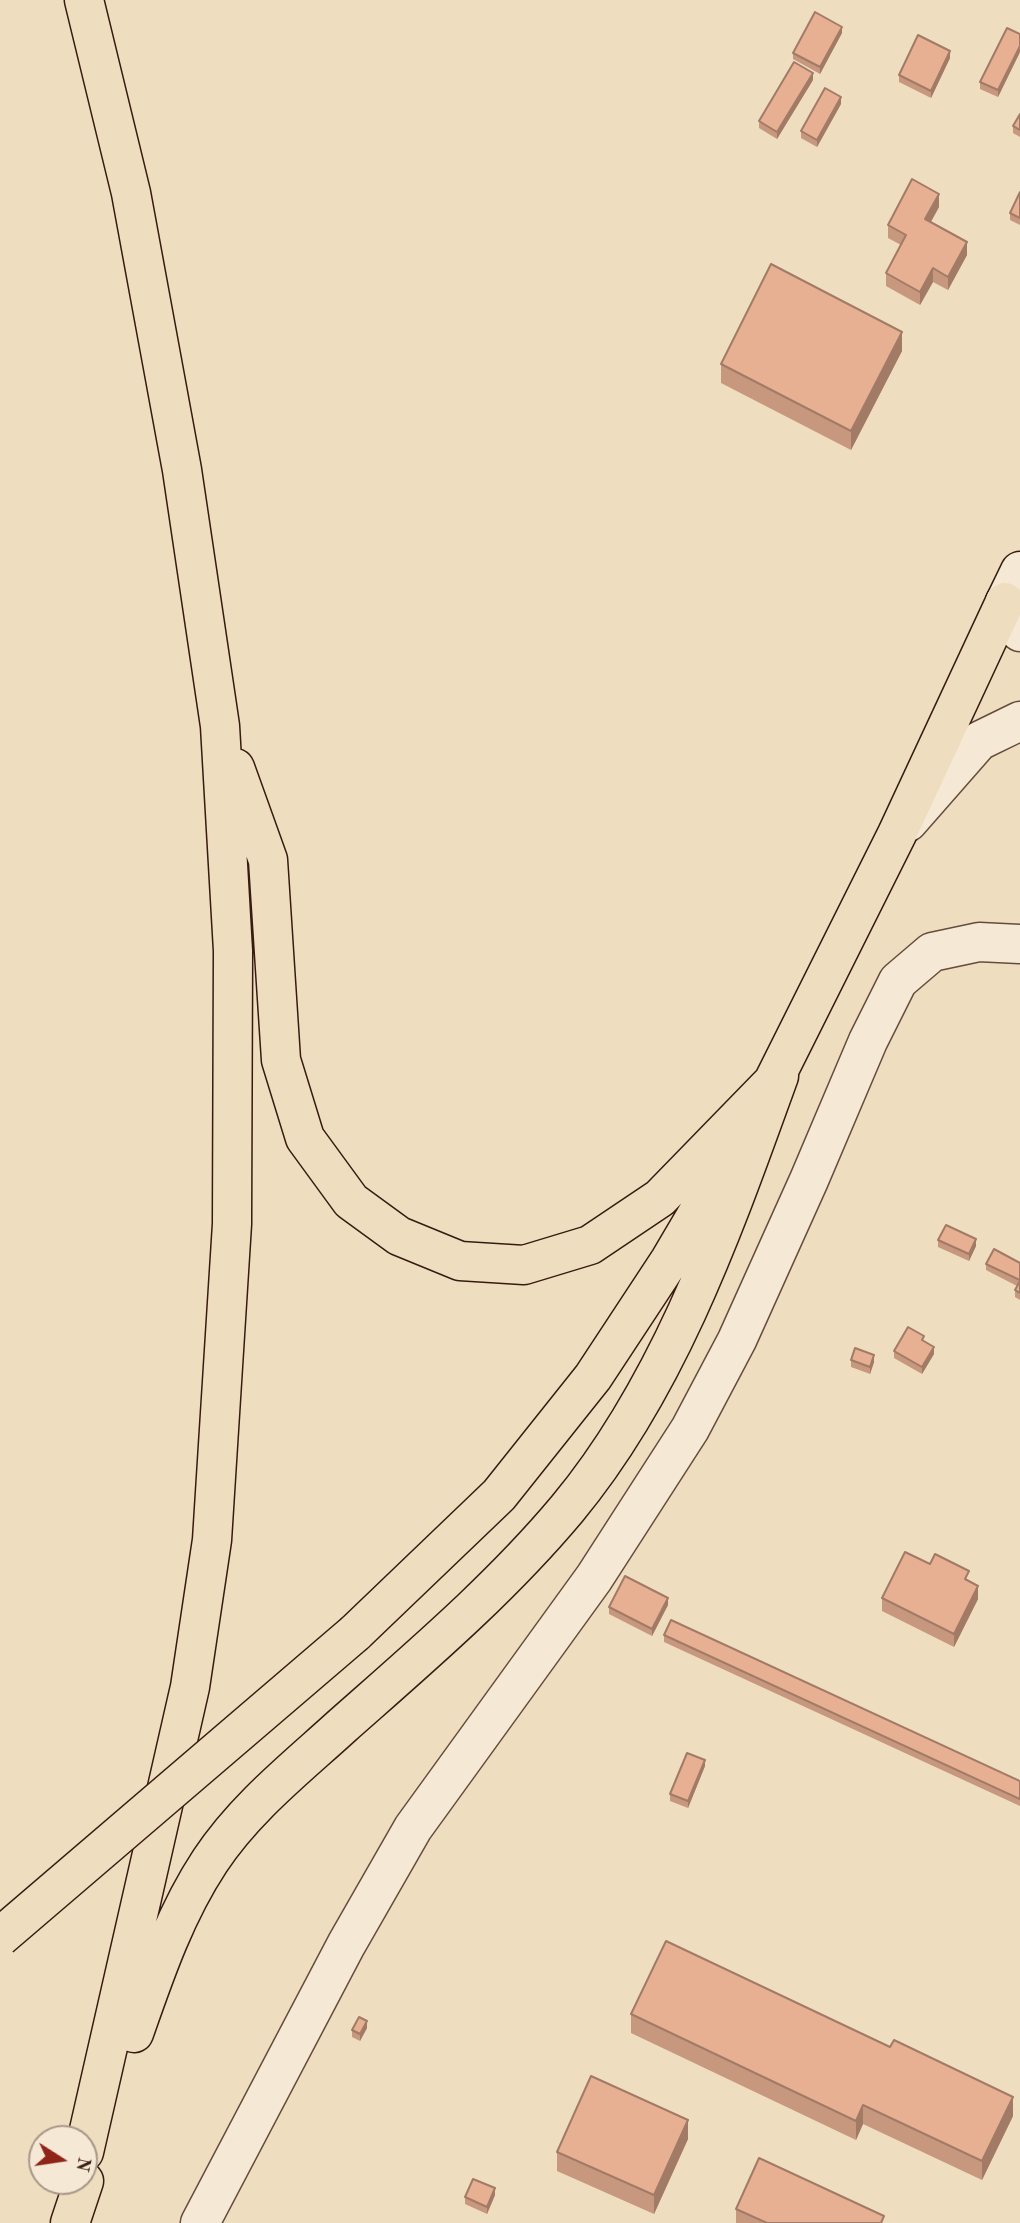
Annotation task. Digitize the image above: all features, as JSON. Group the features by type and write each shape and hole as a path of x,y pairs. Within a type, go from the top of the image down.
{"main road":[{"path":"84,0 131,193 182,470 220,726 233,951 232,1224 212,1540 190,1686 90,2125"},
{"path":"0,1937 355,1633 499,1495 593,1377 670,1260 779,1076 897,834 1016,602"},
{"path":"220,726 268,860 281,1060 305,1138 351,1201 399,1236 460,1261 524,1265 590,1245 660,1198 779,1076"},
{"path":"98,2140 173,1923 211,1859 261,1798 478,1605 575,1498 620,1435 665,1354 723,1231 779,1076"},
{"path":"68,2223 74,2195"},
{"path":"68,2223 79,2195"}],"street":[{"path":"897,834 979,741 1020,721"},
{"path":"200,2223 346,1945 413,1828 594,1578 690,1429 737,1340 810,1180 868,1041 898,981 932,952 979,942 1020,944"}],"building":[{"path":"815,12 842,27 820,67 793,53"},
{"path":"1007,28 1020,34 1020,46 998,90 980,82"},
{"path":"918,35 950,51 931,91 899,75"},
{"path":"794,62 813,73 777,132 759,121"},
{"path":"825,88 841,97 817,140 801,131"},
{"path":"1020,114 1020,130 1013,126"},
{"path":"912,179 939,194 925,219 967,242 948,277 933,268 920,292 886,273 906,235 888,225"},
{"path":"1020,192 1020,218 1010,213"},
{"path":"771,264 902,332 851,431 721,364"},
{"path":"946,1225 976,1239 969,1254 938,1240"},
{"path":"994,1249 1020,1263 1020,1280 986,1264"},
{"path":"908,1327 924,1336 922,1340 934,1347 922,1367 894,1351"},
{"path":"855,1348 874,1355 870,1367 851,1360"},
{"path":"905,1552 930,1564 935,1554 969,1571 965,1579 978,1586 954,1634 882,1598"},
{"path":"625,1576 668,1598 652,1629 609,1607"},
{"path":"671,1620 1020,1781 1020,1799 664,1635"},
{"path":"687,1753 705,1760 688,1801 670,1794"},
{"path":"666,1941 890,2047 894,2040 1013,2097 982,2161 863,2105 856,2121 631,2014"},
{"path":"359,2017 367,2021 360,2034 352,2030"},
{"path":"591,2076 688,2120 654,2195 557,2152"},
{"path":"759,2158 884,2216 881,2223 767,2223 736,2209"},
{"path":"473,2179 495,2188 487,2207 465,2197"}]}
